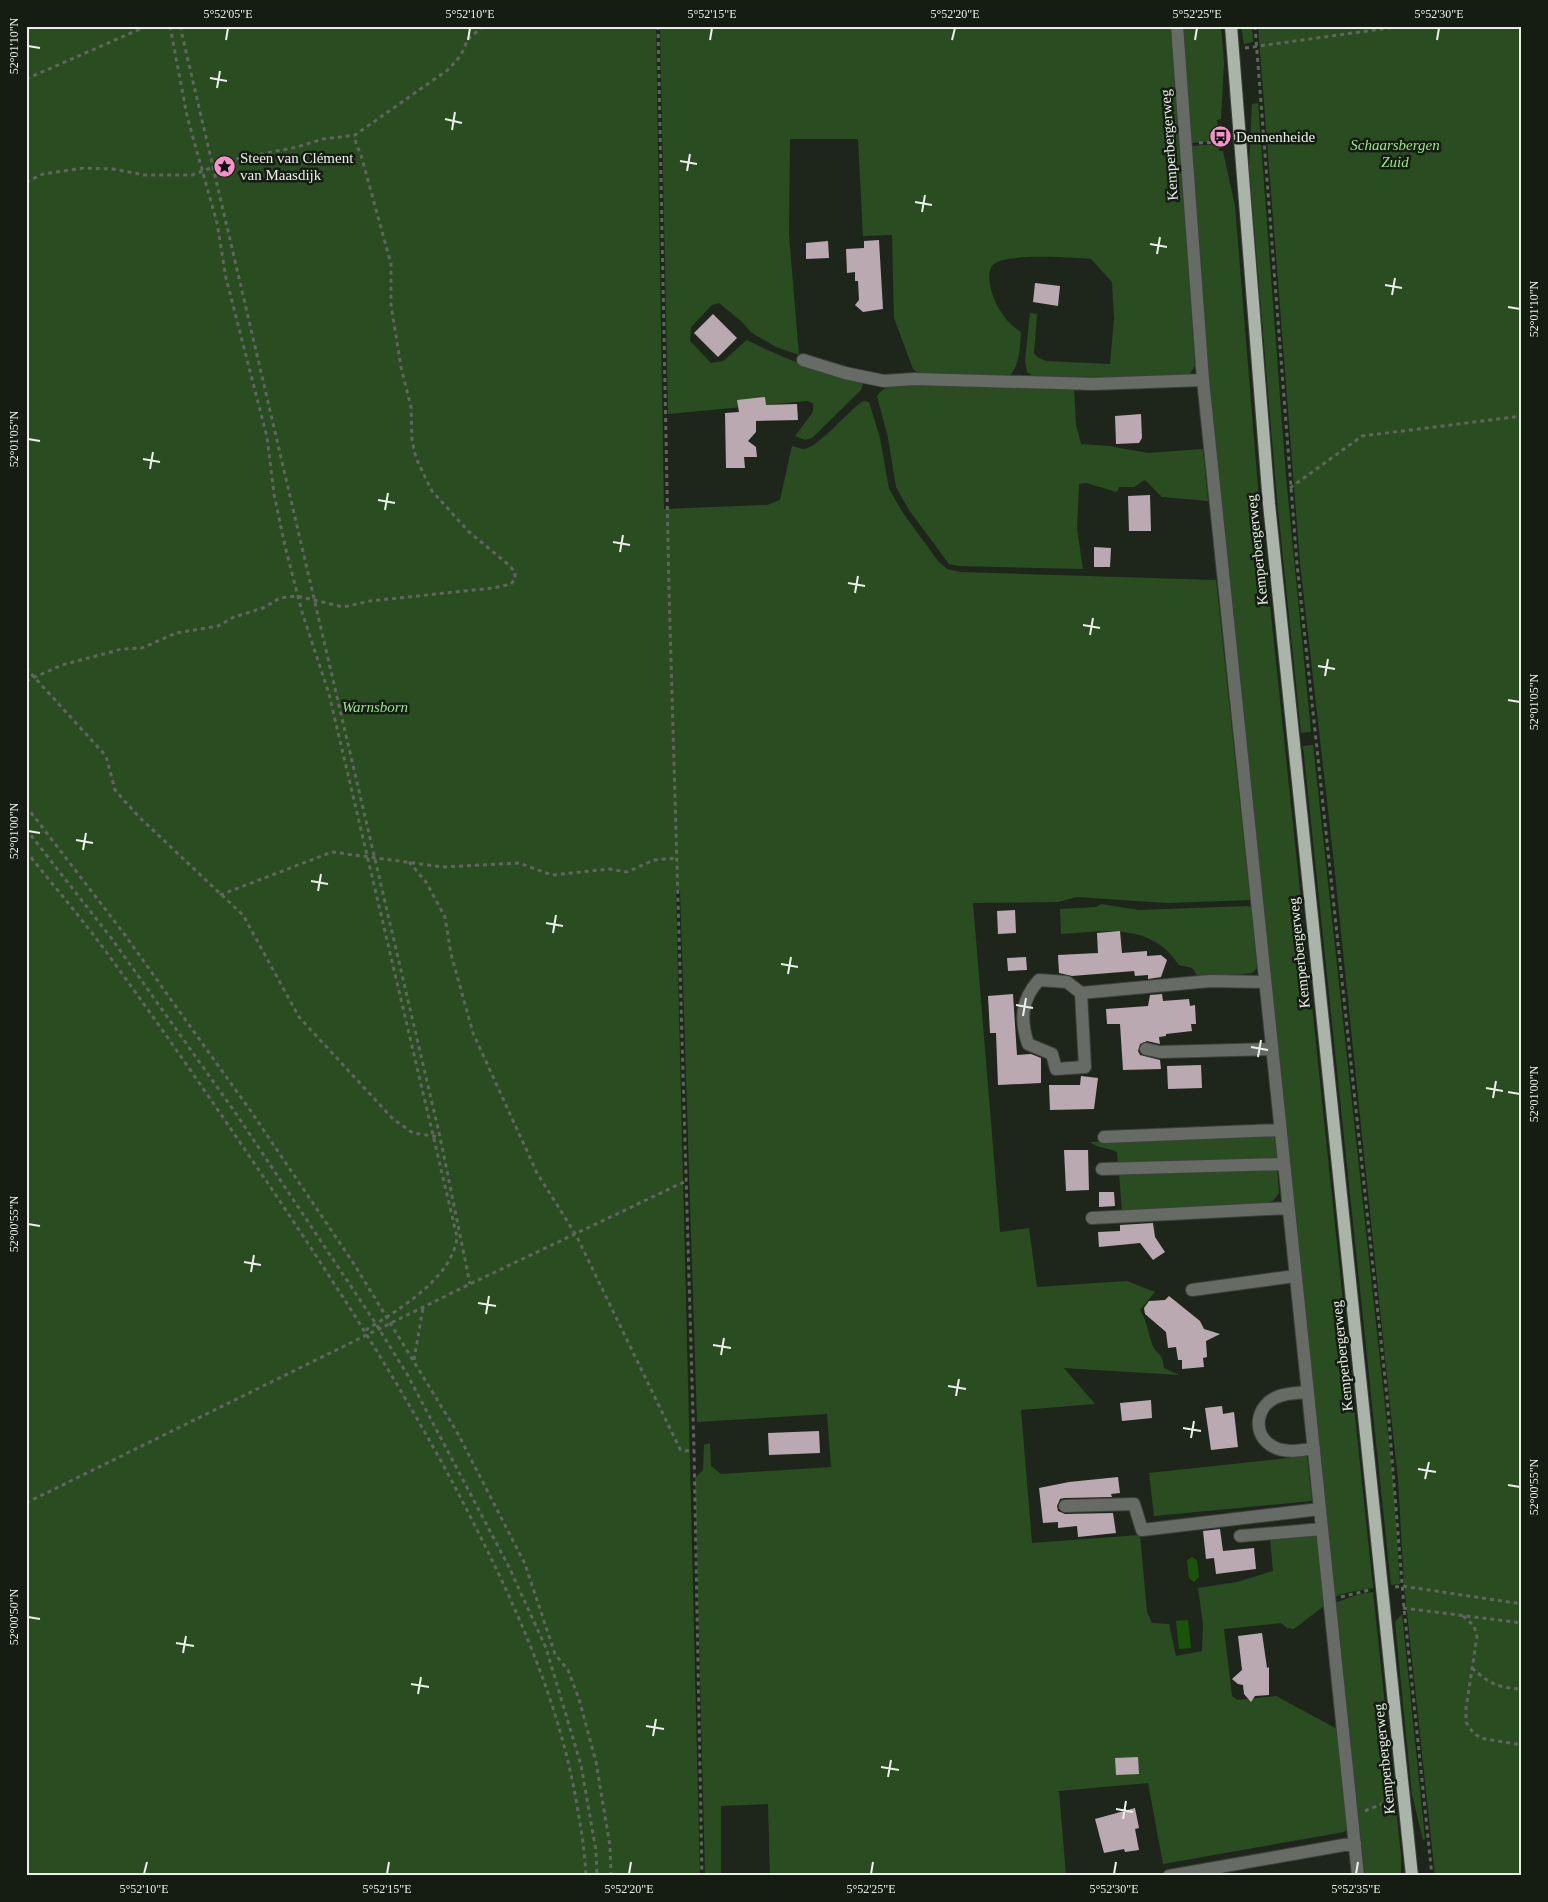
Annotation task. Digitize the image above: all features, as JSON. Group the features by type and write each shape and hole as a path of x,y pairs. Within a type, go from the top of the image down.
{"main road":[{"name":"Kemperbergerweg","path":"1231,26 1268,504 1412,1876"}],"street":[{"name":"Kemperbergerweg","path":"1177,26 1202,380 1358,1876"},
{"path":"803,360 854,375 884,381 914,379 1112,384 1202,380"},
{"path":"1081,993 1085,1067 1056,1069 1052,1054 1028,1044 1022,1026 1028,992 1039,980 1067,982 1081,993 1210,981 1264,982"},
{"path":"1146,1049 1160,1052 1272,1049"},
{"path":"1104,1137 1280,1130"},
{"path":"1102,1169 1284,1164"},
{"path":"1092,1218 1288,1208"},
{"path":"1192,1290 1295,1276"},
{"path":"1308,1392 1276,1397 1265,1406 1258,1417 1258,1426 1260,1433 1270,1444 1294,1452 1314,1448"},
{"path":"1065,1506 1134,1504 1142,1530 1320,1509"},
{"path":"1240,1536 1322,1529"},
{"path":"1169,1876 1355,1843"}],"path":[{"path":"26,79 147,26"},
{"path":"170,26 187,116 204,170 217,223 226,278 267,437 274,494 298,596 329,694 366,856 385,925 457,1237 453,1256 441,1273 424,1290 364,1331"},
{"path":"180,26 440,1137 470,1284"},
{"path":"26,182 43,174 84,168 158,176 192,175 213,166 323,139 355,134 449,69 461,55 468,40 484,26"},
{"path":"658,26 669,591 694,1450 702,1876"},
{"path":"1256,26 1290,488 1388,1406 1404,1608 1432,1876"},
{"path":"1232,48 1257,48 1403,26"},
{"path":"26,681 62,664 122,649 142,648 176,633 218,626 234,617 263,608 280,598 298,596 315,602 343,607 370,601 493,588 511,584 516,579 515,572 509,565 469,532 432,491 416,458 412,442 411,407 401,367 391,306 391,264 361,154 356,144 355,134"},
{"path":"1186,144 1221,142"},
{"path":"1290,488 1362,436 1522,416"},
{"path":"26,668 33,678 106,756 115,790 139,817 243,915 299,1017 393,1119 413,1133 432,1134 440,1137"},
{"path":"26,806 122,931 250,1110 392,1323 457,1432 525,1564 555,1654 568,1670 588,1729 596,1762 610,1846 611,1876"},
{"path":"26,829 112,939 237,1115 380,1330 407,1374 509,1567 546,1648 581,1765 596,1851 597,1876"},
{"path":"26,851 102,946 160,1027 333,1281 432,1442 499,1573 535,1653 555,1711 571,1769 585,1855 586,1876"},
{"path":"220,894 332,852 443,867 519,863 552,875 609,869 626,872 654,860 677,858"},
{"path":"409,862 426,882 445,917 451,954 473,1033 537,1173 576,1234 680,1449 684,1451 694,1450"},
{"path":"26,1502 686,1180"},
{"path":"414,1360 423,1308"},
{"path":"1330,1603 1359,1592 1402,1586 1522,1604"},
{"path":"1384,1607 1522,1624"},
{"path":"1463,1616 1474,1626 1477,1637 1466,1708 1466,1722 1471,1730 1480,1738 1522,1745"},
{"path":"1472,1668 1489,1683 1505,1688 1522,1689"},
{"path":"1352,1817 1404,1795 1422,1782"}],"green space":[{"name":"Warnsborn","path":"26,26 656,26 664,509 767,505 780,500 792,446 804,449 810,447 825,436 863,401 869,402 880,438 889,489 903,513 938,561 947,569 960,572 1216,580 1250,900 1167,903 1077,897 1058,902 973,903 1000,1232 1029,1228 1037,1287 1127,1281 1155,1292 1140,1310 1146,1322 1152,1344 1161,1356 1164,1368 1179,1375 1064,1368 1095,1404 1021,1410 1032,1543 1140,1535 1147,1612 1152,1623 1169,1624 1176,1656 1202,1651 1203,1624 1198,1588 1237,1582 1273,1571 1270,1539 1316,1534 1324,1606 1294,1629 1287,1628 1281,1623 1224,1629 1232,1696 1238,1700 1276,1696 1337,1729 1347,1829 1344,1832 1163,1864 1148,1783 1059,1791 1066,1876 770,1876 768,1804 721,1806 721,1876 705,1876 695,1478 703,1470 704,1445 710,1443 711,1466 721,1474 831,1467 827,1414 697,1422 680,890 676,890 700,1876 26,1876"},
{"path":"660,26 1171,26 1195,366 1187,378 1035,378 1027,372 1025,361 1030,313 1037,314 1034,353 1037,357 1046,361 1110,364 1114,319 1112,282 1091,259 1023,257 998,262 992,266 989,279 996,304 1007,320 1021,332 1020,350 1013,372 1009,377 919,374 913,369 894,318 892,235 863,236 858,139 790,139 789,235 799,355 776,347 752,333 719,303 712,305 691,327 690,341 711,363 723,361 747,340 804,365 863,383 861,390 812,438 805,440 795,436 813,412 813,403 807,401 668,414"},
{"path":"1183,26 1221,26 1224,63 1221,119 1217,120 1219,141 1191,143"},
{"path":"1241,26 1252,26 1253,42 1244,44"},
{"name":"Schaarsbergen Zuid","path":"1258,26 1522,26 1522,1876 1435,1876 1404,1584 1398,1479 1332,845 1300,563"},
{"path":"1258,103 1286,477 1311,732 1301,733 1277,499 1249,167 1252,104"},
{"path":"1219,144 1219,151 1223,151 1235,206 1259,500 1373,1588 1345,1593 1335,1597 1209,377 1191,146"},
{"path":"907,381 1074,388 1076,424 1081,444 1109,446 1148,453 1203,449 1208,501 1162,497 1145,480 1134,487 1119,487 1117,492 1086,483 1079,484 1077,529 1083,569 959,566 949,564 909,510 896,487 888,438 877,396 895,384"},
{"path":"1313,745 1393,1479 1400,1584 1391,1585 1303,746"},
{"path":"1101,904 1139,910 1251,907 1257,968 1252,973 1199,978 1192,968 1179,965 1168,951 1155,942 1141,936 1111,931 1061,934 1060,909 1096,907"},
{"path":"1274,1135 1277,1158 1118,1165 1117,1152 1090,1142"},
{"path":"1277,1169 1279,1193 1273,1201 1247,1210 1122,1212 1119,1173"},
{"path":"1307,1456 1312,1501 1154,1516 1149,1473"},
{"path":"1373,1592 1401,1856 1401,1876 1365,1876 1335,1603 1359,1594"},
{"path":"1402,1614 1425,1839 1423,1840 1412,1795 1395,1622"}],"shaded area":[{"path":"1192,1557 1197,1560 1199,1577 1194,1582 1189,1578 1187,1560"},
{"path":"1188,1620 1191,1648 1179,1649 1176,1621"}],"building":[{"path":"879,240 883,309 863,312 855,305 859,300 858,281 855,281 855,272 847,273 846,249 864,248 864,241"},
{"path":"828,241 829,258 806,259 806,243"},
{"path":"1035,283 1060,286 1058,306 1033,302"},
{"path":"713,314 737,338 718,357 694,333"},
{"path":"765,397 766,405 797,404 798,420 756,421 756,432 748,441 756,447 757,457 744,457 745,468 726,468 725,413 739,412 737,400"},
{"path":"1141,414 1142,438 1139,443 1116,444 1115,416"},
{"path":"1150,495 1151,531 1129,531 1128,496"},
{"path":"1094,547 1111,548 1110,567 1094,567"},
{"path":"1015,910 1016,933 998,934 997,911"},
{"path":"1120,931 1122,953 1147,951 1147,956 1161,955 1167,960 1161,977 1148,979 1148,975 1135,976 1134,971 1072,976 1059,973 1058,955 1098,953 1097,933"},
{"path":"1026,957 1027,970 1008,971 1007,958"},
{"path":"1013,994 1017,1055 1031,1054 1041,1058 1041,1083 998,1085 996,1033 990,1033 988,996"},
{"path":"1162,994 1163,1001 1189,999 1190,1006 1195,1005 1196,1024 1191,1024 1192,1031 1166,1034 1166,1036 1159,1037 1160,1044 1147,1041 1140,1044 1138,1051 1140,1055 1160,1060 1161,1069 1123,1070 1120,1024 1107,1024 1106,1009 1148,1006 1150,995"},
{"path":"1201,1065 1202,1088 1168,1089 1167,1066"},
{"path":"1081,1076 1098,1078 1094,1109 1050,1110 1049,1085 1080,1085"},
{"path":"1064,1150 1088,1150 1089,1190 1066,1191"},
{"path":"1099,1192 1114,1192 1115,1206 1099,1207"},
{"path":"1153,1223 1155,1237 1165,1252 1153,1260 1140,1243 1099,1247 1098,1232 1120,1231 1120,1225"},
{"path":"1169,1296 1200,1321 1204,1329 1220,1334 1206,1341 1207,1357 1203,1358 1204,1367 1182,1369 1182,1360 1178,1360 1176,1347 1168,1348 1166,1332 1145,1314 1144,1308 1149,1301 1165,1300"},
{"path":"1151,1400 1152,1418 1122,1421 1120,1403"},
{"path":"1222,1406 1223,1414 1234,1412 1238,1447 1211,1450 1205,1408"},
{"path":"819,1431 820,1453 769,1455 768,1433"},
{"path":"1118,1477 1120,1493 1111,1494 1112,1497 1064,1498 1060,1499 1057,1506 1058,1511 1065,1514 1113,1513 1116,1533 1078,1537 1077,1526 1058,1528 1058,1522 1043,1523 1039,1488 1069,1482"},
{"path":"1220,1529 1223,1551 1254,1548 1256,1569 1216,1574 1214,1558 1206,1559 1203,1531"},
{"path":"1262,1633 1267,1668 1269,1667 1269,1695 1255,1696 1251,1702 1244,1694 1243,1685 1238,1684 1232,1679 1242,1670 1238,1636"},
{"path":"1138,1757 1139,1774 1116,1775 1115,1758"},
{"path":"1135,1808 1139,1828 1135,1829 1139,1850 1125,1852 1124,1849 1104,1853 1095,1819"}],"place":[{"name":"Dennenheide","path":"1220,137"},
{"name":"Steen van Clément van Maasdijk","path":"224,167"}]}
